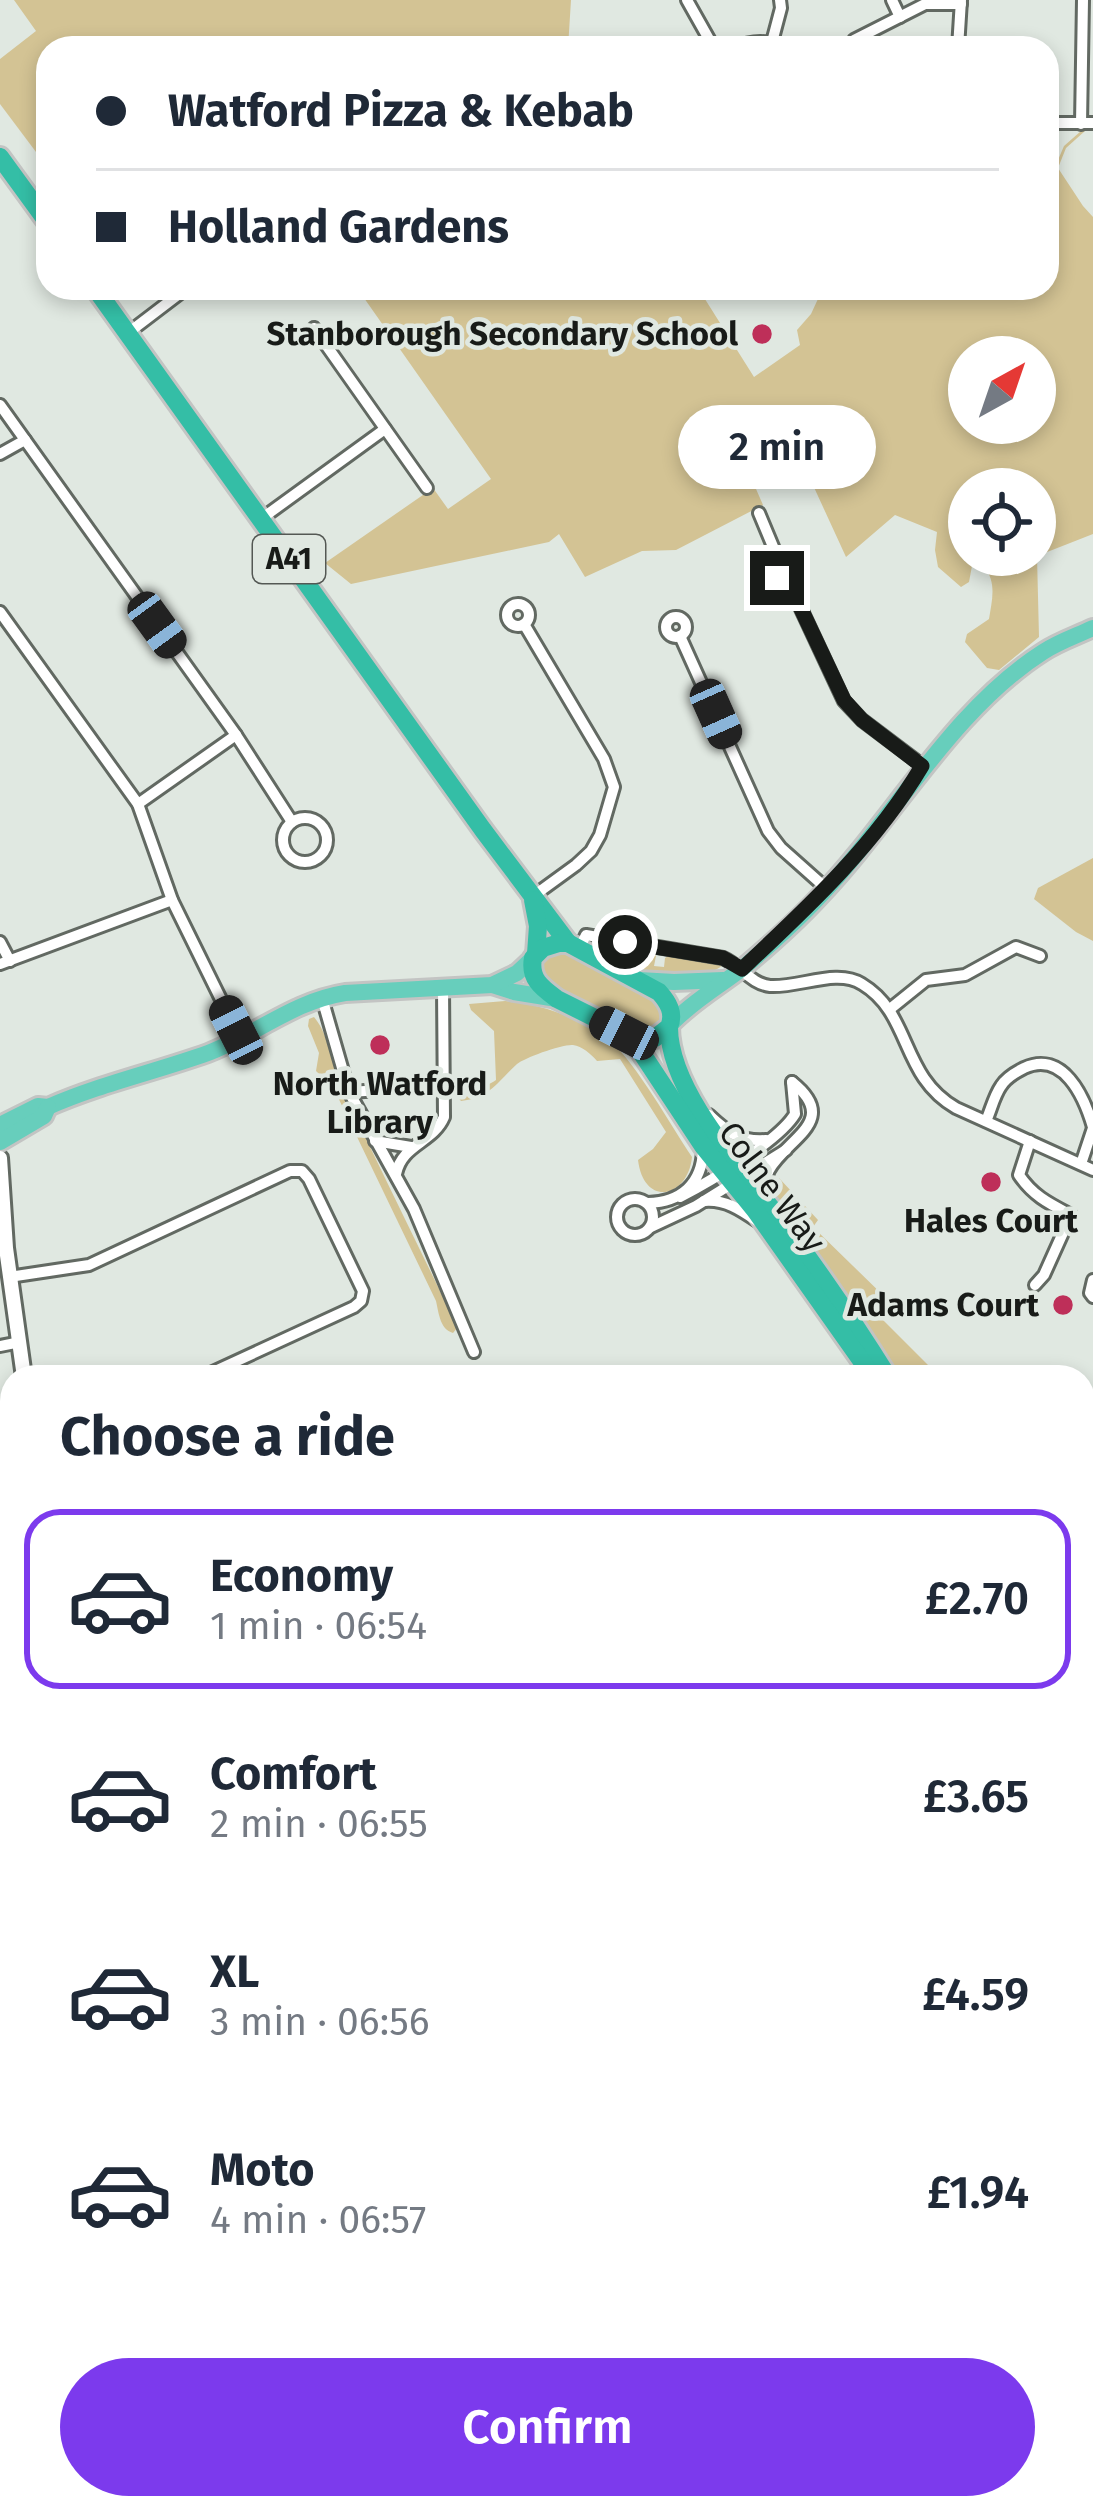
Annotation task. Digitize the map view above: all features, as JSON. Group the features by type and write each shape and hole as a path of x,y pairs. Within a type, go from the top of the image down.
{"highway":[{"path":"0,157 36,206"},
{"name":"A41","path":"104,300 532,898 573,946 659,992 667,1000 670,1025"},
{"path":"532,898 538,926 532,970 536,981 557,999"},
{"path":"534,956 548,945 573,946"},
{"name":"A41","path":"557,999 624,1033"},
{"path":"624,1033 651,1038 670,1025"},
{"name":"Colne Way","path":"670,1025 675,1065 765,1227 864,1365"},
{"name":"Colne Way","path":"624,1033 703,1146 766,1200 881,1365"}],"main road":[{"path":"670,1025 691,1004 742,969 827,889 909,789 922,766 994,692 1050,647 1093,628"},
{"path":"492,985 517,973 534,956"},
{"path":"639,980 724,980"},
{"path":"0,1125 38,1106 48,1107 206,1054 322,998 492,985 557,999"},
{"path":"0,1142 44,1116 48,1107"}],"street":[{"path":"687,0 707,36"},
{"path":"774,36 780,0"},
{"path":"892,0 901,17"},
{"path":"1083,0 1087,123"},
{"path":"862,36 926,4 961,2 959,36"},
{"path":"128,333 171,300"},
{"path":"314,328 427,488"},
{"path":"0,405 236,735 292,822"},
{"path":"261,519 385,429"},
{"path":"0,454 25,440"},
{"path":"759,513 779,562 775,575 788,581 844,700 862,720 922,766"},
{"path":"0,612 138,805 172,900 240,1038"},
{"path":"524,624 604,759 614,787 591,851 532,898"},
{"path":"680,636 768,831 827,889"},
{"path":"138,805 236,735"},
{"path":"310,818 323,827 326,847 317,858 298,861 286,851 284,832 292,822 310,818"},
{"path":"0,942 5,962 172,900"},
{"path":"573,946 586,935 723,958 771,986 850,978 870,989 890,1010 927,1086 946,1102 986,1121 1087,1167 1093,1127 1068,1076 1056,1066 1020,1070 1003,1083 986,1121"},
{"path":"890,1010 926,980 965,975 1016,947 1040,956"},
{"path":"660,964 663,949"},
{"path":"396,1175 398,1163 439,1128 444,1117 443,988"},
{"path":"322,998 349,1093 414,1209 473,1352"},
{"path":"651,1227 654,1217 641,1199 629,1199 620,1207 617,1216 622,1229 640,1234 704,1201 795,1114 793,1082 805,1092 812,1115 803,1135 767,1173 766,1200"},
{"path":"349,1093 445,1086"},
{"path":"693,1101 728,1133 752,1141 768,1140"},
{"path":"375,1141 411,1148"},
{"path":"1030,1141 1019,1175 1028,1189 1071,1215 1035,1285"},
{"path":"680,1196 699,1174 703,1146"},
{"path":"648,1204 669,1202 785,1150"},
{"path":"0,1158 23,1365"},
{"path":"10,1276 88,1264 290,1171 302,1171 363,1291 362,1301 228,1365"},
{"path":"704,1201 731,1206 765,1227"},
{"path":"1093,1280 1093,1297"},
{"path":"0,1346 20,1342"}],"shaded area":[{"path":"14,0 571,0 569,36 36,36 36,152 0,104 0,59 36,31"},
{"path":"1085,131 1066,148 1059,166 1064,146"},
{"path":"1059,170 1093,217 1093,534 1056,549 1056,468 948,468 948,576 938,567 937,532 895,515 846,557 812,483 796,489 784,466 753,482 763,505 676,550 642,551 585,577 559,534 549,542 351,584 325,563 433,488 448,509 491,479 365,300 706,300 754,377 800,345 797,330 817,300 1059,300"},
{"path":"948,576 970,576 961,587"},
{"path":"989,576 1037,576 1039,637 999,670 987,668 965,642 967,634 989,619"},
{"path":"1093,858 1093,941 1034,899 1038,888"},
{"path":"596,941 650,949 656,956 654,966 664,967 665,958 672,954 723,965 697,974 647,972 592,947"},
{"path":"559,950 655,996 663,1015 659,1024 641,1032 546,985 540,966"},
{"path":"505,1001 574,1019 620,1051 692,1157 683,1182 675,1189 657,1191 642,1175 638,1160 666,1132 620,1059 597,1061 580,1047 561,1047 521,1061 487,1092 461,1101 457,1096 461,1093 496,1080 494,1031 469,1004"},
{"path":"314,1017 341,1086 455,1322 453,1333 443,1325 436,1301 333,1087 316,1071 319,1053 308,1026"},
{"path":"779,1178 818,1220 813,1227 891,1303 881,1318 928,1365 891,1363 776,1200 773,1188"}],"place":[{"name":"Stanborough Secondary School","path":"762,334"},
{"name":"North Watford Library","path":"380,1045"},
{"name":"Hales Court","path":"991,1182"},
{"name":"Adams Court","path":"1063,1305"}],"route":[{"path":"625,942 723,958 742,969 827,889 909,789 922,766 851,710 788,581 777,578"}]}
